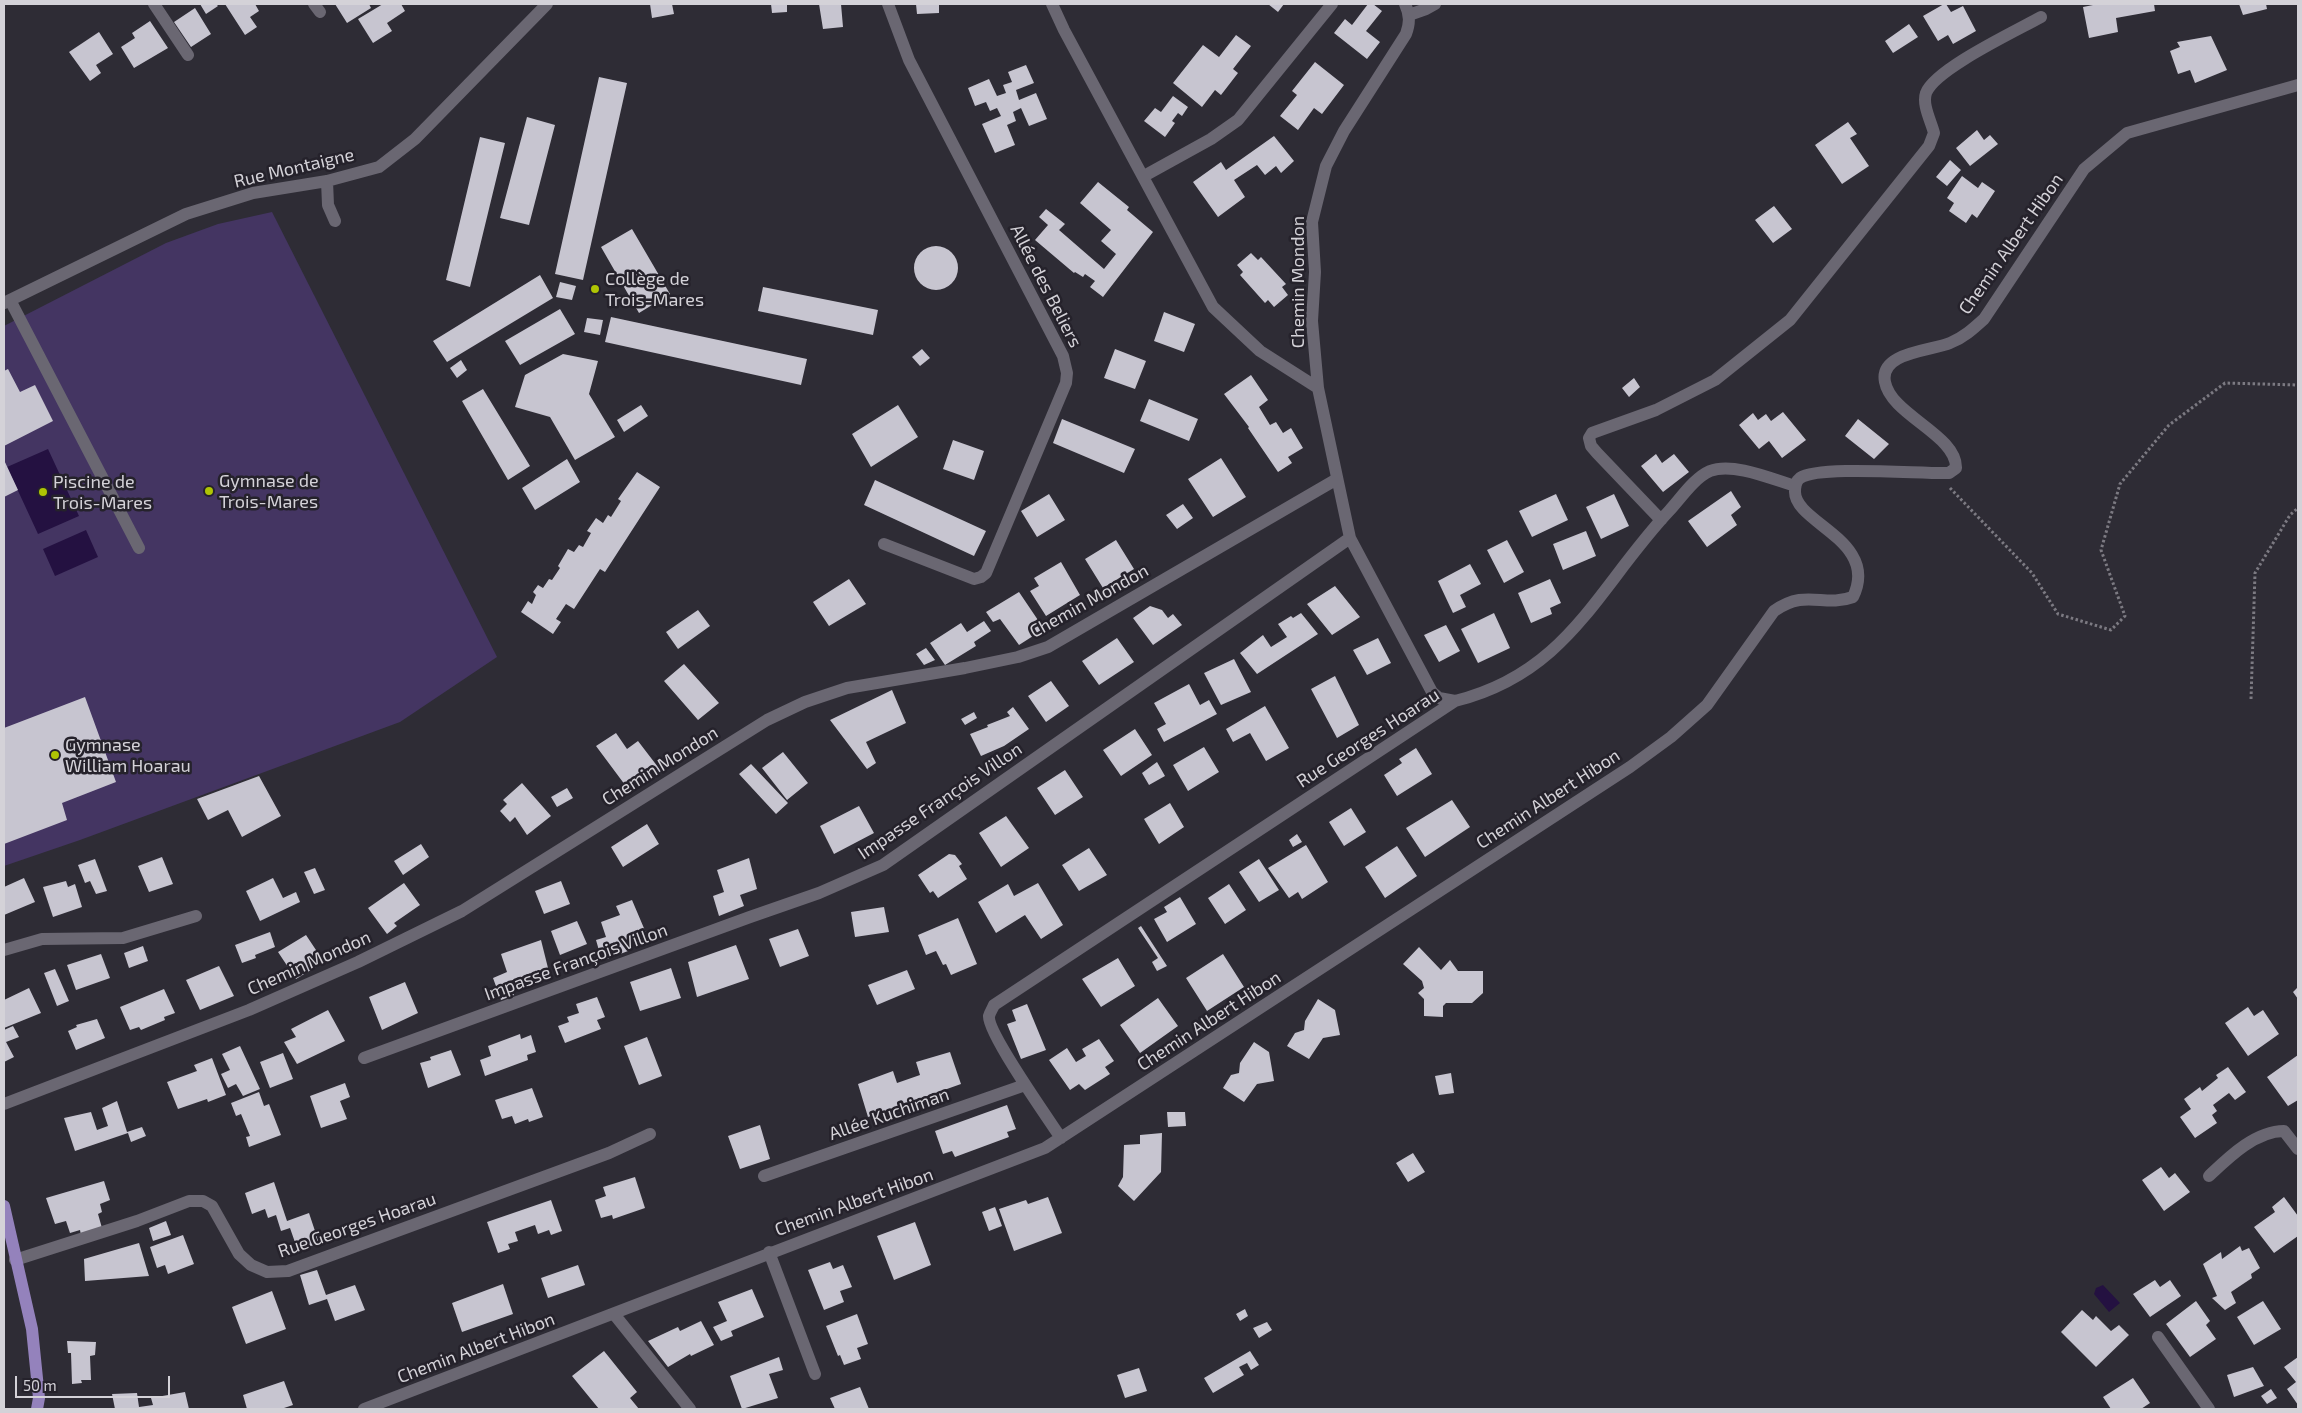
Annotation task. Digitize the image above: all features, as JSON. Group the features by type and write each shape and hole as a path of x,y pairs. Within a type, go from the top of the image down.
{"main road":[{"path":"4,1206 32,1329 39,1398 37,1409"}],"street":[{"path":"154,4 188,55"},
{"name":"Rue Montaigne","path":"7,302 186,214 253,194 327,181 379,167 415,139 547,4"},
{"name":"Allée des Beliers","path":"884,544 974,579 981,578 986,573 1066,383 1067,373 1063,356 909,60 888,4"},
{"path":"1052,4 1064,30 1213,307 1260,351 1318,388"},
{"path":"1144,176 1211,139 1238,120 1332,4"},
{"name":"Chemin Mondon","path":"1435,4 1426,9 1407,9 1409,24 1406,34 1344,132 1326,166 1312,222 1315,272 1312,322 1318,388 1350,538 1432,692 1439,698 1455,701"},
{"path":"1660,520 1597,453 1589,438 1592,433 1656,410 1715,380 1790,320 1929,146 1934,134 1925,104 1926,93 1933,83 1961,62 2041,17"},
{"name":"Chemin Albert Hibon","path":"364,1409 614,1314 769,1252 1028,1156 1061,1138 1630,767 1671,737 1707,704 1774,611 1787,602 1801,598 1843,600 1853,596 1858,586 1858,572 1853,557 1844,543 1802,507 1795,496 1795,486 1800,478 1814,474 1891,471 1935,474 1949,473 1956,468 1956,460 1950,449 1888,392 1884,380 1885,371 1889,365 1906,355 1950,343 1969,333 1984,319 2084,169 2128,133 2298,85"},
{"path":"327,181 328,205 336,221"},
{"path":"7,302 140,548"},
{"name":"Rue Georges Hoarau","path":"1025,1085 992,1027 989,1016 994,1005 1455,701 1473,697 1529,670 1549,655 1578,625 1660,520 1700,478 1710,472 1734,469 1795,486"},
{"name":"Chemin Mondon","path":"4,1104 258,1006 358,962 462,911 767,720 806,702 847,688 965,668 1018,657 1048,647 1337,479"},
{"name":"Impasse François Villon","path":"364,1058 750,917 819,894 883,865 1350,538"},
{"path":"4,950 42,939 123,938 196,916"},
{"path":"1025,1085 1061,1138"},
{"name":"Allée Kuchiman","path":"764,1176 1025,1085"},
{"path":"2208,1176 2230,1156 2271,1131 2284,1131 2298,1149"},
{"name":"Rue Georges Hoarau","path":"16,1260 137,1221 189,1201 203,1201 212,1206 238,1254 250,1265 267,1272 288,1271 609,1153 650,1134"},
{"path":"769,1252 815,1374"},
{"path":"614,1314 690,1409"},
{"path":"2158,1338 2209,1409"}],"path":[{"path":"1935,474 2032,573 2058,614 2111,630 2125,616 2101,550 2120,484 2169,425 2225,383 2298,385"},
{"path":"2251,699 2255,574 2290,514 2298,508"}],"shaded area":[{"name":"Gymnase de Trois-Mares","path":"272,212 497,657 400,722 80,840 4,866 4,326 166,243 218,224"},
{"name":"Piscine de Trois-Mares","path":"48,449 79,516 38,534 7,467"},
{"path":"86,530 98,557 55,576 43,549"},
{"path":"2103,1285 2120,1303 2109,1312 2094,1294 2096,1288"}],"building":[{"path":"200,4 216,4 218,6 206,14"},
{"path":"225,4 255,4 259,11 250,17 257,27 245,35"},
{"path":"335,4 369,4 371,8 347,23"},
{"path":"383,4 401,4 405,11 387,23 392,31 373,43 358,19"},
{"path":"650,4 672,4 674,14 652,18"},
{"path":"771,4 787,4 787,12 772,13"},
{"path":"819,4 841,4 843,27 823,29"},
{"path":"916,4 939,4 939,13 917,14"},
{"path":"1268,4 1284,4 1278,12"},
{"path":"1368,4 1373,4 1382,11 1366,31 1380,42 1367,59 1334,33 1345,19 1352,25"},
{"path":"1946,4 1951,12 1963,6 1976,31 1953,44 1948,35 1938,41 1923,16"},
{"path":"2098,4 2154,4 2155,11 2116,18 2118,32 2089,38 2083,7"},
{"path":"2239,4 2266,4 2267,9 2243,15"},
{"path":"195,8 211,34 191,47 174,22"},
{"path":"150,21 168,48 134,68 121,47 135,38 132,33"},
{"path":"1909,24 1918,37 1893,53 1885,41"},
{"path":"99,32 113,54 96,65 101,73 90,81 69,52"},
{"path":"1236,35 1251,46 1233,69 1238,73 1221,95 1215,90 1202,107 1173,83 1203,45 1219,57"},
{"path":"2211,36 2227,70 2195,83 2190,70 2178,74 2170,51 2180,47 2177,42"},
{"path":"1315,62 1344,85 1322,114 1314,108 1298,130 1280,116 1297,95 1292,91"},
{"path":"1026,65 1034,83 1016,90 1019,100 1036,93 1047,119 1029,126 1021,108 1013,112 1016,121 1007,125 1015,145 995,153 982,124 1001,116 997,108 990,111 986,102 975,106 968,88 989,79 997,96 1006,93 1003,85 1012,82 1008,72"},
{"path":"599,77 627,83 583,280 555,274"},
{"path":"1173,96 1188,107 1182,116 1178,113 1172,121 1175,123 1165,137 1144,121 1155,108 1161,112"},
{"path":"527,117 555,125 529,225 500,218"},
{"path":"1848,122 1857,134 1850,138 1869,166 1842,184 1815,145"},
{"path":"1977,130 1984,140 1990,135 1998,144 1970,166 1956,148"},
{"path":"1274,136 1294,161 1281,173 1276,166 1265,175 1257,165 1234,180 1245,197 1218,217 1193,182 1221,162 1226,170"},
{"path":"480,137 505,143 470,287 446,280"},
{"path":"1950,160 1961,170 1947,186 1936,177"},
{"path":"1962,176 1978,188 1982,182 1995,191 1977,218 1972,214 1966,223 1949,211 1954,203 1947,198"},
{"path":"1098,182 1129,207 1127,210 1153,232 1103,297 1090,287 1095,281 1085,274 1083,277 1074,273 1035,240 1048,225 1039,217 1046,209 1065,224 1059,230 1104,269 1116,254 1101,241 1111,230 1080,203"},
{"path":"1774,206 1792,229 1773,243 1755,220"},
{"path":"632,229 670,294 639,313 601,247"},
{"path":"936,246 948,250 954,256 958,268 954,280 948,286 936,290 924,286 918,280 914,268 918,256 924,250"},
{"path":"1251,253 1258,260 1261,257 1286,284 1282,287 1288,295 1274,307 1268,300 1265,303 1240,275 1243,272 1237,265"},
{"path":"540,275 553,298 447,362 433,341"},
{"path":"560,282 576,286 572,300 556,297"},
{"path":"763,287 878,310 873,335 758,311"},
{"path":"560,309 575,334 520,365 505,341"},
{"path":"1164,312 1195,324 1184,352 1154,341"},
{"path":"611,317 807,359 801,385 605,342"},
{"path":"587,318 603,320 600,335 584,332"},
{"path":"922,349 930,358 920,366 912,357"},
{"path":"1115,349 1146,361 1135,389 1104,378"},
{"path":"563,354 598,361 589,394 615,437 575,460 550,417 515,407 525,375"},
{"path":"461,360 467,370 457,378 450,368"},
{"path":"8,369 20,392 35,385 53,421 4,446 4,371"},
{"path":"1251,375 1268,400 1259,407 1270,425 1276,422 1283,433 1291,428 1303,448 1288,457 1292,463 1278,472 1249,427 1224,394"},
{"path":"1634,378 1640,387 1629,397 1622,388"},
{"path":"483,389 530,466 508,480 462,401"},
{"path":"1149,399 1198,419 1189,441 1140,421"},
{"path":"641,405 648,416 624,432 617,420"},
{"path":"898,405 918,437 871,467 852,434"},
{"path":"1783,412 1806,440 1782,458 1769,441 1759,449 1739,425 1753,413 1758,420 1766,414 1771,421"},
{"path":"1062,419 1135,449 1124,473 1053,443"},
{"path":"1858,419 1889,444 1874,459 1845,436"},
{"path":"953,440 984,451 974,480 943,469"},
{"path":"1656,454 1662,463 1674,454 1689,472 1663,492 1641,466"},
{"path":"1221,458 1246,497 1213,517 1188,479"},
{"path":"567,459 580,482 535,510 522,488"},
{"path":"4,460 18,490 4,497"},
{"path":"637,472 660,487 605,572 600,569 574,609 566,604 556,619 561,622 553,634 521,612 528,601 532,604 536,595 533,592 538,585 543,588 549,579 552,580 560,568 558,566 568,549 574,552 579,545 583,547 591,533 587,531 596,518 603,523 608,515 611,517 621,501 618,499"},
{"path":"875,480 986,531 974,556 864,505"},
{"path":"1731,491 1741,507 1731,515 1737,525 1707,547 1688,521"},
{"path":"1049,494 1065,520 1037,537 1021,511"},
{"path":"1556,494 1568,520 1532,537 1519,511"},
{"path":"1614,494 1629,526 1601,539 1586,507"},
{"path":"1183,504 1193,518 1177,529 1166,515"},
{"path":"1586,531 1596,556 1563,570 1553,544"},
{"path":"1116,540 1134,569 1103,588 1085,559"},
{"path":"1507,540 1524,572 1504,583 1487,550"},
{"path":"1061,562 1080,595 1046,616 1030,591 1039,586 1034,578"},
{"path":"1470,564 1481,584 1460,595 1466,607 1453,613 1438,581"},
{"path":"849,579 866,604 829,626 813,602"},
{"path":"1550,579 1561,603 1550,608 1552,614 1531,623 1518,593"},
{"path":"1335,586 1360,617 1332,635 1307,604"},
{"path":"1019,592 1044,629 1019,645 1000,619 993,622 986,612"},
{"path":"1150,606 1162,610 1168,618 1173,614 1182,625 1153,645 1133,618"},
{"path":"698,610 710,626 678,649 666,632"},
{"path":"1301,613 1318,634 1257,674 1240,653 1263,635 1271,647 1287,637 1278,624 1291,616 1293,618"},
{"path":"1494,613 1510,648 1478,663 1461,629"},
{"path":"984,621 991,631 974,642 976,646 945,665 930,643 961,623 967,632"},
{"path":"1446,625 1460,651 1439,662 1424,635"},
{"path":"1117,638 1134,662 1099,685 1082,661"},
{"path":"1378,638 1391,663 1367,675 1353,650"},
{"path":"926,648 935,660 924,665 916,654"},
{"path":"1234,659 1251,692 1221,705 1204,673"},
{"path":"684,664 719,703 698,720 664,681"},
{"path":"1335,676 1359,725 1337,738 1311,689"},
{"path":"1051,681 1069,706 1046,722 1028,696"},
{"path":"1189,684 1200,705 1209,700 1217,714 1164,742 1157,729 1166,724 1154,703"},
{"path":"892,690 906,723 866,742 876,763 867,769 830,720"},
{"name":"Gymnase William Hoarau","path":"85,697 116,782 62,803 67,820 4,844 4,728"},
{"path":"1265,706 1289,748 1266,761 1250,733 1233,742 1226,729"},
{"path":"1013,707 1029,729 1004,746 981,756 970,734 1010,716 1007,712"},
{"path":"974,712 977,718 965,725 961,719"},
{"path":"1135,729 1152,755 1121,776 1103,750"},
{"path":"616,733 627,749 638,741 661,771 631,793 596,746"},
{"path":"1204,747 1219,772 1188,791 1173,765"},
{"path":"1416,748 1432,774 1397,796 1384,775 1402,763 1399,759"},
{"path":"783,752 808,783 787,800 762,768"},
{"path":"1157,762 1165,776 1149,785 1142,773"},
{"path":"751,764 788,803 776,814 739,774"},
{"path":"1065,770 1083,797 1055,815 1037,788"},
{"path":"259,776 281,816 242,837 228,810 208,820 197,799"},
{"path":"522,783 551,816 527,835 515,817 510,822 500,811 507,804 503,800"},
{"path":"567,788 573,798 557,807 551,797"},
{"path":"1452,800 1470,827 1425,857 1406,828"},
{"path":"1170,803 1184,827 1159,844 1144,819"},
{"path":"859,806 874,833 834,854 820,826"},
{"path":"1351,808 1366,832 1344,846 1329,822"},
{"path":"1006,816 1029,848 1001,867 979,833"},
{"path":"647,824 659,844 623,867 611,847"},
{"path":"1297,834 1302,842 1293,847 1289,840"},
{"path":"421,844 429,857 403,875 394,861"},
{"path":"1306,845 1328,882 1302,899 1298,892 1289,898 1268,868"},
{"path":"1397,846 1417,876 1385,898 1365,867"},
{"path":"1089,848 1107,875 1079,891 1062,865"},
{"path":"949,854 955,855 962,864 959,866 967,879 938,898 933,891 930,893 918,875"},
{"path":"162,857 173,884 149,892 138,866"},
{"path":"749,858 757,889 740,895 744,906 719,916 713,896 724,892 717,870"},
{"path":"95,859 107,891 96,894 90,881 85,883 78,865"},
{"path":"1259,859 1279,890 1259,902 1239,872"},
{"path":"315,868 325,890 314,894 304,872"},
{"path":"24,878 35,902 4,915 4,887"},
{"path":"273,878 283,898 296,892 300,902 260,921 246,891"},
{"path":"66,881 68,887 75,884 82,907 53,917 43,887"},
{"path":"561,881 570,904 544,914 535,891"},
{"path":"404,883 420,905 394,923 397,926 387,934 368,908"},
{"path":"1038,883 1063,925 1041,939 1025,915 996,933 978,902 1008,884 1014,896"},
{"path":"1229,884 1246,910 1225,924 1208,898"},
{"path":"1180,897 1196,924 1167,942 1154,919 1167,912 1164,907"},
{"path":"632,900 646,933 624,941 628,951 602,961 596,940 606,937 601,922 620,915 616,906"},
{"path":"884,907 889,932 855,937 851,912"},
{"path":"958,918 977,964 951,975 946,964 943,965 936,951 926,955 918,935"},
{"path":"577,921 587,944 560,955 551,931"},
{"path":"1141,926 1167,966 1157,971 1152,962 1158,958 1138,928"},
{"path":"798,929 809,956 780,967 769,939"},
{"path":"270,932 275,947 255,955 256,958 242,963 235,945"},
{"path":"306,935 324,962 296,979 278,952"},
{"path":"541,940 548,968 510,981 514,995 501,1000 493,978 507,972 501,954"},
{"path":"736,945 749,979 697,997 688,962"},
{"path":"143,946 148,961 129,968 124,953"},
{"path":"1419,947 1441,970 1450,960 1458,971 1483,971 1483,993 1472,1003 1446,1003 1443,1006 1443,1017 1424,1016 1424,999 1418,993 1424,988 1422,981 1403,964"},
{"path":"101,954 110,978 76,990 67,965"},
{"path":"1223,954 1244,987 1207,1011 1186,978"},
{"path":"1118,958 1135,986 1101,1007 1082,979"},
{"path":"219,966 234,996 200,1010 186,980"},
{"path":"671,968 681,998 640,1011 630,982"},
{"path":"55,969 69,1001 57,1006 44,973"},
{"path":"907,970 915,989 877,1005 868,985"},
{"path":"405,982 418,1013 382,1030 369,997"},
{"path":"2298,987 2298,999 2293,992"},
{"path":"29,988 41,1013 4,1028 4,1000"},
{"path":"164,989 175,1013 164,1017 165,1020 141,1030 139,1027 130,1030 120,1007"},
{"path":"597,997 605,1017 597,1020 601,1029 565,1043 558,1026 569,1022 567,1017 579,1013 576,1004"},
{"path":"1158,998 1178,1026 1140,1053 1120,1025"},
{"path":"1318,999 1335,1010 1340,1035 1323,1038 1309,1059 1287,1046 1295,1033 1304,1030 1305,1021"},
{"path":"1027,1004 1046,1050 1021,1059 1007,1024 1016,1021 1012,1010"},
{"path":"2248,1007 2254,1016 2263,1010 2279,1034 2248,1056 2225,1023"},
{"path":"328,1010 345,1041 297,1064 284,1042 296,1037 291,1029"},
{"path":"97,1019 105,1038 76,1050 68,1031 77,1027 76,1025"},
{"path":"13,1026 19,1037 6,1042 14,1057 4,1062 4,1030"},
{"path":"520,1034 521,1039 531,1035 536,1052 527,1055 528,1060 485,1076 480,1060 491,1056 488,1046"},
{"path":"647,1037 662,1076 639,1085 624,1046"},
{"path":"1099,1039 1114,1061 1105,1067 1110,1074 1085,1090 1079,1084 1070,1090 1049,1060 1067,1048 1076,1062 1086,1056 1082,1049"},
{"path":"1254,1042 1269,1052 1274,1081 1257,1084 1244,1102 1223,1088 1231,1075 1239,1073 1240,1063"},
{"path":"240,1046 260,1089 243,1096 236,1084 228,1088 221,1074 230,1070 222,1054"},
{"path":"451,1050 461,1075 428,1088 420,1063 431,1060 430,1057"},
{"path":"950,1052 961,1084 868,1117 858,1084 893,1071 897,1083 920,1075 916,1062"},
{"path":"283,1053 293,1079 270,1088 260,1062"},
{"path":"2298,1055 2298,1100 2288,1106 2267,1077"},
{"path":"212,1058 226,1095 208,1102 207,1099 178,1109 167,1082 197,1071 194,1065"},
{"path":"2228,1067 2246,1092 2235,1100 2229,1093 2213,1105 2217,1111 2212,1115 2217,1123 2195,1138 2180,1117 2191,1109 2184,1099 2200,1087 2202,1091 2218,1078 2216,1075"},
{"path":"1451,1073 1454,1093 1439,1095 1435,1076"},
{"path":"345,1083 350,1097 340,1101 347,1119 321,1128 310,1096"},
{"path":"532,1088 543,1117 529,1122 528,1119 515,1124 512,1116 502,1119 495,1100"},
{"path":"259,1092 264,1106 269,1104 281,1135 249,1147 246,1137 250,1136 241,1114 236,1116 231,1103"},
{"path":"117,1101 127,1132 142,1127 146,1136 131,1142 128,1133 75,1151 64,1118 91,1112 97,1130 108,1126 102,1108"},
{"path":"1007,1105 1016,1129 1007,1132 1009,1137 955,1157 952,1151 943,1154 935,1131"},
{"path":"1167,1112 1185,1112 1186,1126 1168,1127"},
{"path":"760,1125 770,1159 740,1169 728,1136"},
{"path":"1162,1133 1161,1172 1134,1201 1118,1186 1123,1177 1124,1145 1140,1144 1140,1135"},
{"path":"1413,1153 1425,1172 1408,1182 1396,1163"},
{"path":"2161,1167 2169,1178 2175,1173 2190,1192 2164,1211 2142,1180"},
{"path":"635,1177 645,1208 613,1219 612,1215 601,1218 595,1200 606,1196 603,1187"},
{"path":"104,1181 110,1200 100,1204 102,1212 98,1214 102,1228 81,1235 80,1230 70,1233 66,1221 55,1224 46,1198"},
{"path":"274,1182 287,1221 309,1213 319,1243 298,1251 290,1228 281,1231 276,1215 268,1218 265,1209 252,1214 245,1193"},
{"path":"1048,1197 1062,1233 1014,1251 999,1209 1026,1200 1028,1204"},
{"path":"2284,1197 2298,1216 2298,1236 2274,1253 2254,1227 2275,1212 2272,1207"},
{"path":"551,1200 562,1231 551,1235 549,1230 538,1234 535,1225 515,1232 518,1241 508,1244 510,1249 498,1253 487,1222"},
{"path":"995,1207 1002,1226 989,1231 982,1212"},
{"path":"166,1221 171,1235 153,1241 149,1228"},
{"path":"915,1222 931,1265 894,1280 877,1236"},
{"path":"183,1235 194,1264 168,1274 165,1265 157,1268 150,1247"},
{"path":"139,1243 149,1276 85,1281 84,1259"},
{"path":"2240,1246 2242,1251 2249,1248 2260,1268 2251,1274 2252,1278 2231,1292 2236,1303 2225,1310 2212,1298 2217,1296 2203,1264 2221,1252 2222,1259"},
{"path":"830,1262 833,1269 843,1265 852,1287 840,1291 844,1302 824,1310 808,1270"},
{"path":"578,1265 585,1285 548,1298 541,1278"},
{"path":"317,1270 326,1295 355,1285 365,1310 335,1321 327,1299 309,1305 300,1275"},
{"path":"2155,1280 2160,1287 2170,1280 2181,1296 2150,1317 2133,1294"},
{"path":"503,1284 513,1314 462,1332 452,1303"},
{"path":"752,1289 764,1317 731,1331 733,1336 721,1341 713,1327 727,1321 718,1302"},
{"path":"272,1291 286,1329 246,1344 232,1307"},
{"path":"2196,1301 2210,1321 2206,1325 2216,1339 2190,1357 2166,1324"},
{"path":"2263,1301 2281,1329 2254,1345 2237,1317"},
{"path":"1245,1309 1248,1316 1240,1321 1236,1314"},
{"path":"2082,1310 2093,1320 2096,1316 2111,1331 2119,1325 2129,1335 2096,1367 2061,1332"},
{"path":"857,1314 868,1344 857,1348 861,1359 844,1365 840,1355 838,1356 826,1326"},
{"path":"701,1321 714,1345 691,1356 690,1354 668,1367 648,1341 678,1327 680,1331"},
{"path":"1267,1322 1272,1330 1259,1338 1253,1328"},
{"path":"67,1341 96,1342 95,1355 90,1356 91,1380 81,1380 82,1383 72,1384 71,1353 68,1353"},
{"path":"604,1351 637,1392 630,1398 639,1409 599,1409 572,1376"},
{"path":"1250,1351 1259,1365 1251,1370 1247,1363 1239,1367 1244,1375 1213,1393 1204,1378"},
{"path":"779,1357 783,1370 769,1374 778,1398 742,1409 730,1376"},
{"path":"2298,1357 2298,1405 2287,1389 2296,1382 2284,1367"},
{"path":"2253,1367 2264,1386 2234,1397 2227,1375"},
{"path":"1139,1368 1147,1391 1125,1398 1117,1375"},
{"path":"2133,1378 2150,1403 2141,1409 2111,1409 2103,1397"},
{"path":"284,1381 293,1405 281,1409 247,1409 243,1395"},
{"path":"860,1387 869,1409 835,1409 830,1398"},
{"path":"2271,1389 2277,1398 2267,1404 2261,1396"},
{"path":"185,1392 189,1409 115,1409 112,1394 137,1393 139,1407 153,1405 151,1398"}],"place":[{"name":"Collège de Trois-Mares","path":"595,289"},
{"name":"Gymnase de Trois-Mares","path":"209,491"},
{"name":"Piscine de Trois-Mares","path":"43,492"},
{"name":"Gymnase William Hoarau","path":"55,755"}]}
